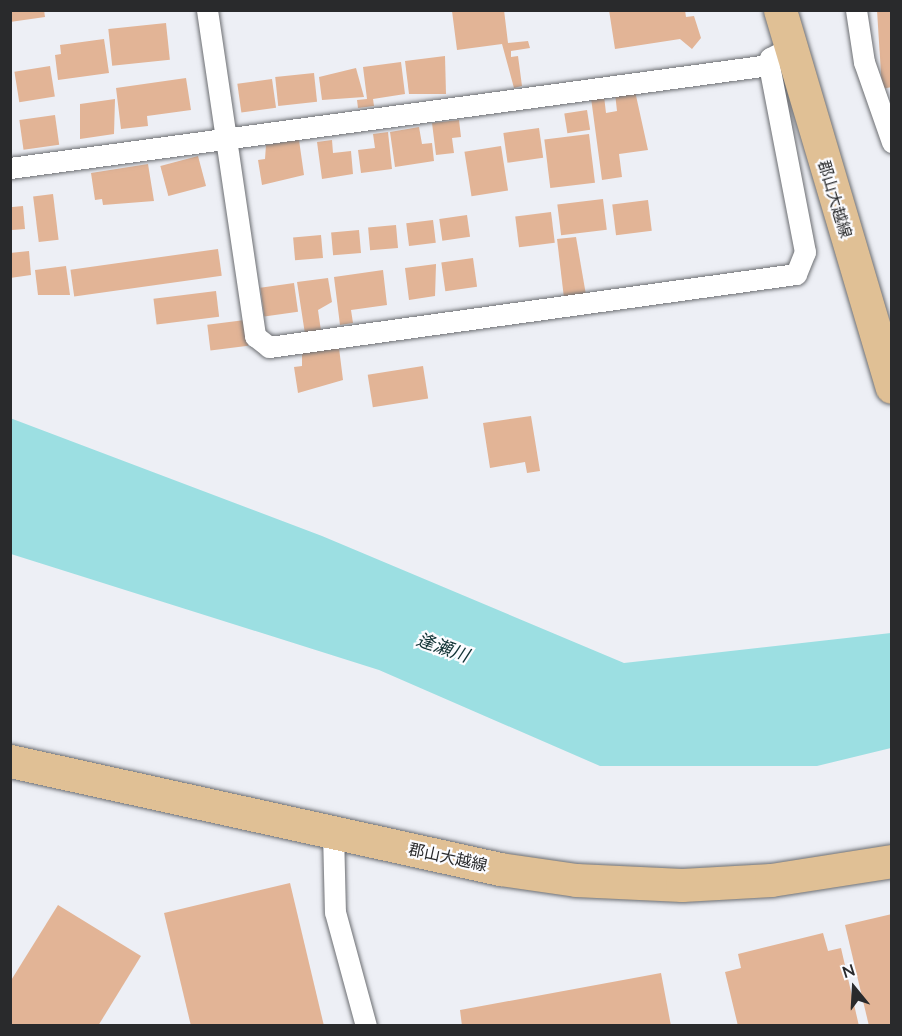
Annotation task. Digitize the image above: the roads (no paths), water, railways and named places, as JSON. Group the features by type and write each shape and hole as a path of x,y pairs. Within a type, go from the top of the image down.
{"main road":[{"name":"郡山大越線","path":"780,10 779,56 891,387"},
{"name":"郡山大越線","path":"10,761 333,832 576,880 682,885 771,880 891,861"}],"street":[{"path":"10,168 224,138 779,56 805,252 796,274 269,347 255,336 224,138 207,10"},
{"path":"856,10 864,62 891,142"},
{"path":"333,832 335,912 366,1026"}],"water":[{"name":"逢瀬川","path":"10,418 322,536 624,663 891,633 891,748 817,766 600,766 379,670 11,554"}]}
